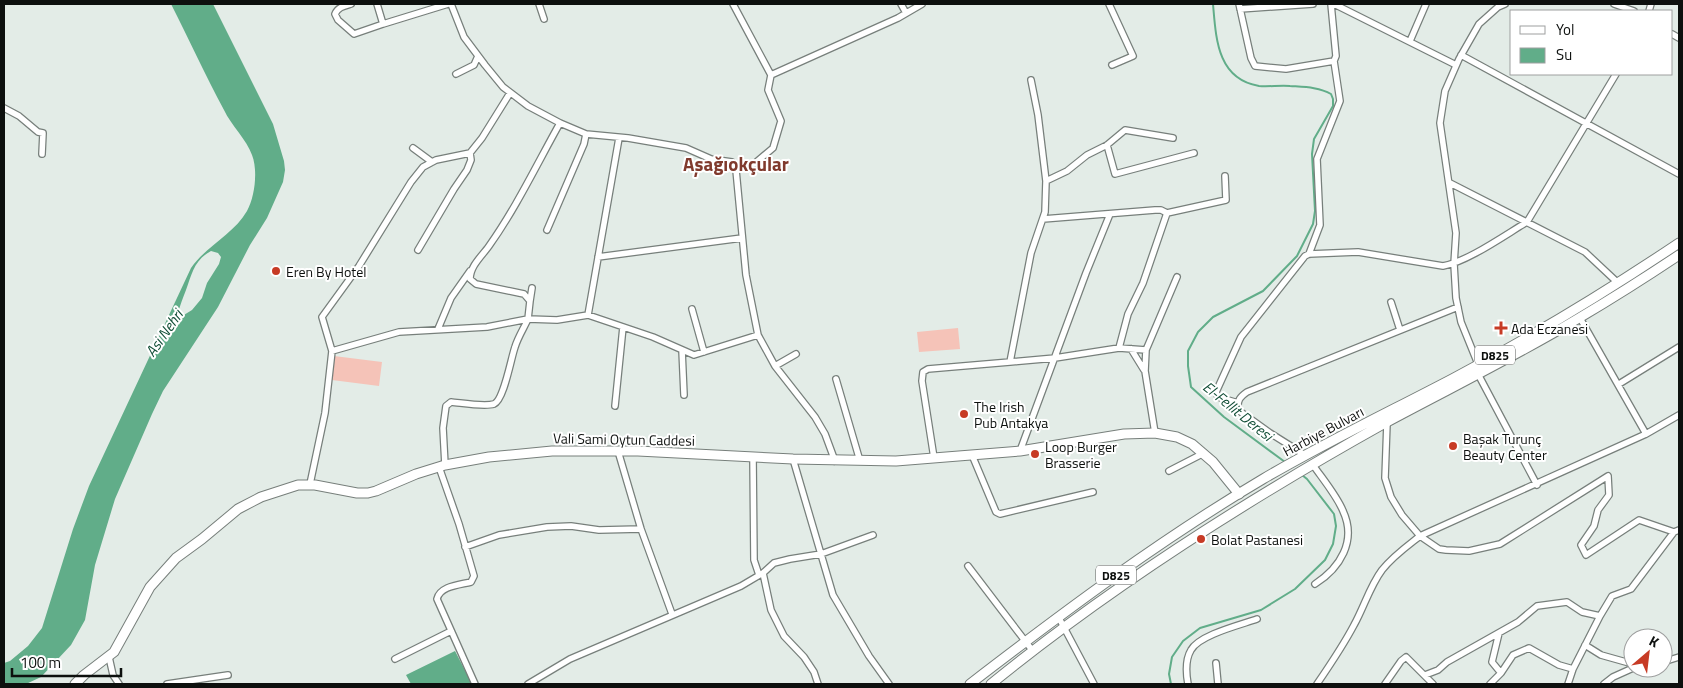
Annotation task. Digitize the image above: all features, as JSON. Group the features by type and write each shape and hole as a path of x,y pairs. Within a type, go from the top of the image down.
{"main road":[{"name":"Harbiye Bulvarı","path":"991,684 1032,650 1191,538 1279,484 1478,369 1679,242"},
{"name":"Harbiye Bulvarı","path":"970,684 1026,641 1143,557 1239,494 1304,455 1580,318 1679,255"},
{"name":"Vali Sami Oytun Caddesi","path":"75,684 108,658 119,644 150,586 176,558 238,509 278,490 298,485 310,484 356,493 368,493 442,466 521,453 564,450 860,462 1020,451 1124,434 1155,433 1185,440 1204,453 1239,494"}],"street":[{"path":"351,4 341,7 335,14 338,20 354,34 449,4 464,37 478,56 503,87 528,106 586,134 628,138 686,148 711,159 732,162 735,167 746,275 758,335 774,366 815,417 836,461"},
{"path":"377,4 383,24"},
{"path":"539,4 544,19"},
{"path":"733,4 771,75 768,90 781,121 773,148 754,164 735,167"},
{"path":"901,4 906,14"},
{"path":"771,75 898,18 922,4"},
{"path":"1109,4 1133,56 1112,65"},
{"path":"1313,4 1240,6 1251,58 1255,66 1286,69 1334,61"},
{"path":"1309,254 1320,225 1317,159 1340,101 1334,61 1336,56 1332,4 1456,65"},
{"path":"1410,41 1426,4"},
{"path":"1505,4 1498,7 1479,24 1461,55 1445,91 1440,123 1456,233 1454,264 1461,322 1478,369 1537,485"},
{"path":"1614,4 1631,10"},
{"path":"1461,55 1679,174"},
{"path":"456,74 474,65 478,56"},
{"path":"1238,403 1218,398 1216,392 1232,355 1252,322 1305,256 1309,254 1358,252 1443,266 1454,264 1527,222 1615,75"},
{"path":"1010,362 1031,253 1045,212 1046,182 1038,115 1031,80"},
{"path":"310,484 325,413 332,351 322,317 359,266 411,182 423,167 432,162 470,153 482,138 510,92"},
{"path":"4,108 19,116 38,132 43,133 42,154"},
{"path":"438,329 451,298 508,216 560,123"},
{"path":"1046,182 1067,171 1087,155 1107,145 1125,130 1173,138"},
{"path":"547,230 584,144 586,134"},
{"path":"588,315 620,138"},
{"path":"1107,145 1115,174 1194,153"},
{"path":"413,148 432,162"},
{"path":"418,250 467,170 471,160 470,153"},
{"path":"1043,220 1155,210 1167,212 1226,200 1225,176"},
{"path":"1450,184 1585,252 1617,282"},
{"path":"1119,348 1128,314 1143,283 1167,212"},
{"path":"1020,451 1110,214"},
{"path":"598,257 742,238"},
{"path":"470,271 470,278 476,284 503,286 524,294 530,301"},
{"path":"1155,433 1145,371 1146,350 1177,276"},
{"path":"475,684 437,599 437,595 442,590 471,582 474,576 442,466 443,428 446,406 451,402 486,405 498,402 502,394 515,346 528,319 532,288"},
{"path":"1391,302 1400,330"},
{"path":"1304,455 1270,434 1238,410 1240,398 1247,392 1458,307"},
{"path":"692,309 704,352"},
{"path":"332,351 399,332 487,327 528,319 557,320 588,315 653,337 694,355 758,335"},
{"path":"1580,318 1646,434"},
{"path":"615,406 623,327"},
{"path":"1619,384 1679,347"},
{"path":"934,458 922,381 923,372 928,369 1054,358 1119,348 1146,350"},
{"path":"1131,349 1145,371"},
{"path":"682,350 684,395"},
{"path":"774,366 796,354"},
{"path":"836,379 860,462"},
{"path":"1317,684 1338,654 1370,590 1382,571 1397,554 1420,536 1462,516 1537,485 1646,434 1679,416"},
{"path":"1387,422 1385,478 1391,497 1402,515 1420,536 1439,548 1469,551 1500,544 1608,476 1609,495 1598,510 1594,526 1581,545 1586,555 1639,520 1676,531 1631,589 1612,596 1585,645 1568,684"},
{"path":"618,451 641,530 672,614"},
{"path":"1169,471 1204,453"},
{"path":"972,454 996,512 1000,514 1093,492"},
{"path":"753,458 754,560 761,574 771,610 784,636 804,657 814,672 818,684"},
{"path":"793,459 833,595 889,684"},
{"path":"1313,464 1344,511 1348,534 1347,543 1336,566 1327,576 1315,584"},
{"path":"465,547 499,535 546,527 571,526 599,530 641,530"},
{"path":"528,684 570,659 741,586 761,574 774,563 820,554 873,535"},
{"path":"968,566 1032,650"},
{"path":"1425,675 1438,670 1447,662 1518,622 1536,606 1567,602 1582,612 1600,616"},
{"path":"1059,618 1094,684"},
{"path":"1188,684 1186,666 1191,649 1201,640 1257,619"},
{"path":"394,659 451,631"},
{"path":"1499,633 1492,662 1501,673"},
{"path":"1585,645 1601,655 1623,663"},
{"path":"1490,684 1501,673 1513,654 1529,648 1559,665 1573,669"},
{"path":"1385,684 1406,657 1433,684"},
{"path":"108,658 113,675 119,684"},
{"path":"1216,663 1218,684"},
{"path":"1604,684 1623,672"},
{"path":"167,684 228,675"}],"shaded area":[{"path":"958,328 960,349 919,352 917,332"},
{"path":"334,356 382,362 379,386 332,380"}],"water":[{"name":"Asi Nehri","path":"171,4 213,4 273,124 284,161 283,182 267,218 250,245 218,307 163,391 152,414 115,499 95,565 85,620 71,645 41,677 26,684 4,684 4,663 10,661 28,646 42,628 73,529 89,486 191,268 204,253 235,227 247,211 252,198 255,168 252,155 247,144 227,116","holes":["211,251 218,253 221,257 219,264 207,283 202,298 192,310 179,318 178,313 197,263"]},
{"path":"455,651 472,684 411,684 406,675"}],"waterway":[{"name":"El-Fellit Deresi","path":"1213,4 1221,55 1235,75 1245,82 1259,86 1316,89 1331,94 1333,99 1333,106 1314,139 1312,154 1315,211 1313,224 1297,256 1263,291 1213,317 1198,332 1188,351 1191,387 1224,417 1285,462"},
{"name":"El-Fellit Deresi","path":"1171,684 1169,674 1172,657 1183,641 1200,628 1261,610 1295,589 1325,560 1333,544 1336,526 1334,514 1302,475"}],"place":[{"name":"Eren By Hotel","path":"276,271"},
{"name":"Ada Eczanesi","path":"1501,328"},
{"name":"The Irish Pub Antakya","path":"964,414"},
{"name":"Başak Turunç Beauty Center","path":"1453,446"},
{"name":"Loop Burger Brasserie","path":"1035,454"},
{"name":"Bolat Pastanesi","path":"1201,539"}],"district":[{"name":"Aşağıokçular","path":"736,163"}]}
